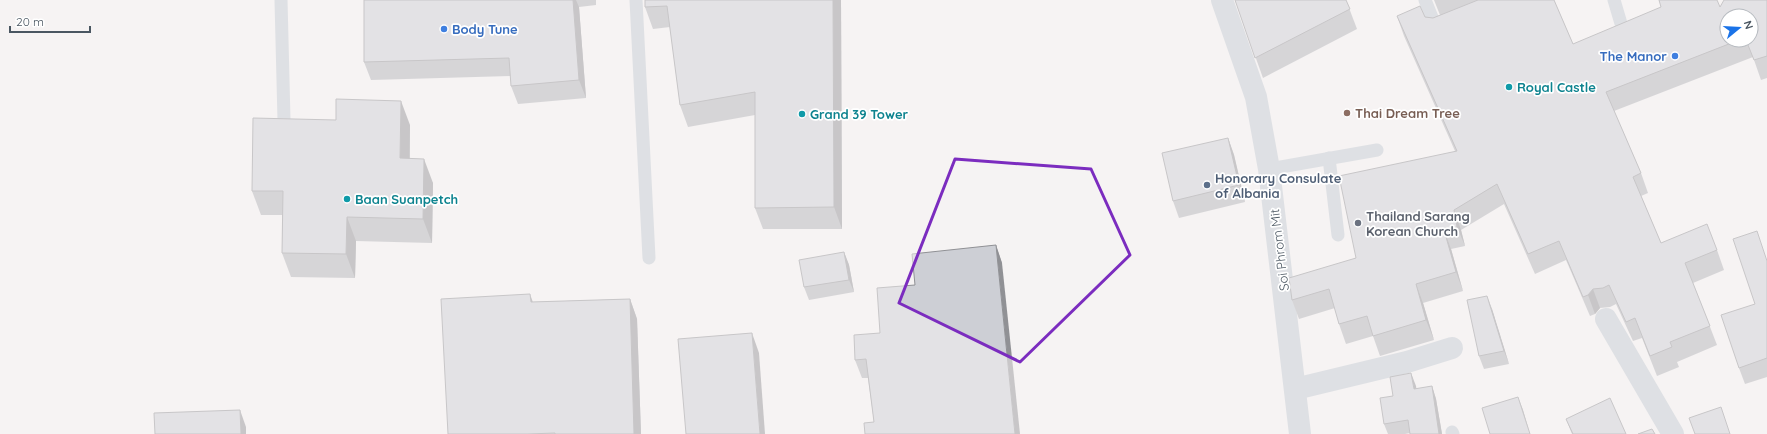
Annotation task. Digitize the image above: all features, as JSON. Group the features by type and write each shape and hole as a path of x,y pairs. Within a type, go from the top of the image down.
{"street":[{"name":"Soi Phrom Mit","path":"1222,0 1256,97 1269,169 1300,434"},
{"path":"1606,319 1672,434"},
{"path":"1295,389 1407,362 1452,348"}],"lane":[{"path":"281,0 284,120"},
{"path":"636,0 649,258"},
{"path":"1425,0 1437,30 1451,24"},
{"path":"1614,0 1622,27"},
{"path":"1269,169 1377,150"},
{"path":"1329,158 1338,235"}],"highlighted area":[{"path":"955,159 1091,169 1130,255 1020,362 899,303"}],"building":[{"path":"364,0 573,0 579,80 511,86 509,58 364,62"},
{"path":"645,0 833,0 834,207 755,208 755,92 680,105 667,6 645,7"},
{"path":"1235,0 1346,0 1350,9 1255,58"},
{"path":"1478,0 1554,0 1573,44 1661,7 1659,0 1717,0 1720,7 1724,0 1767,0 1767,56 1754,60 1749,48 1759,48 1759,8 1719,8 1719,48 1606,92 1641,173 1633,177 1661,243 1707,224 1717,250 1685,263 1710,326 1670,342 1672,347 1650,356 1635,318 1626,322 1609,285 1603,288 1593,289 1588,295 1583,297 1559,241 1528,254 1497,184 1454,210 1457,227 1444,230 1456,272 1416,284 1426,320 1373,336 1367,316 1339,324 1329,289 1292,300 1289,278 1356,258 1339,176 1457,151 1397,16 1420,6 1425,17 1433,18"},
{"name":"Baan Suanpetch","path":"336,99 401,101 400,158 424,159 423,219 347,217 346,254 282,253 283,191 252,191 253,118 336,120"},
{"path":"1228,138 1239,185 1173,201 1162,153"},
{"path":"1757,231 1767,261 1767,358 1739,368 1721,315 1755,304 1733,239"},
{"path":"996,245 1015,434 865,434 864,423 874,422 866,359 855,360 854,335 880,333 877,288 915,285 912,254"},
{"path":"844,252 849,280 804,287 799,260"},
{"path":"530,294 531,302 630,299 634,434 448,434 441,299"},
{"path":"1487,296 1504,351 1479,356 1467,300"},
{"path":"752,333 760,434 686,434 678,339"},
{"path":"1411,373 1414,389 1432,386 1439,434 1410,434 1408,420 1384,424 1380,398 1393,396 1390,377"},
{"path":"1518,397 1530,434 1490,434 1482,408"},
{"path":"1610,398 1626,434 1573,434 1566,419"},
{"path":"1721,407 1730,434 1695,434 1689,418"},
{"path":"240,410 241,434 155,434 154,413"},
{"path":"1652,429 1655,434 1638,434"}],"place":[{"name":"Body Tune","path":"444,29"},
{"name":"The Manor","path":"1675,56"},
{"name":"Royal Castle","path":"1509,87"},
{"name":"Thai Dream Tree","path":"1347,113"},
{"name":"Grand 39 Tower","path":"802,114"},
{"name":"Honorary Consulate of Albania","path":"1207,185"},
{"name":"Baan Suanpetch","path":"347,199"},
{"name":"Thailand Sarang Korean Church","path":"1358,223"}]}
